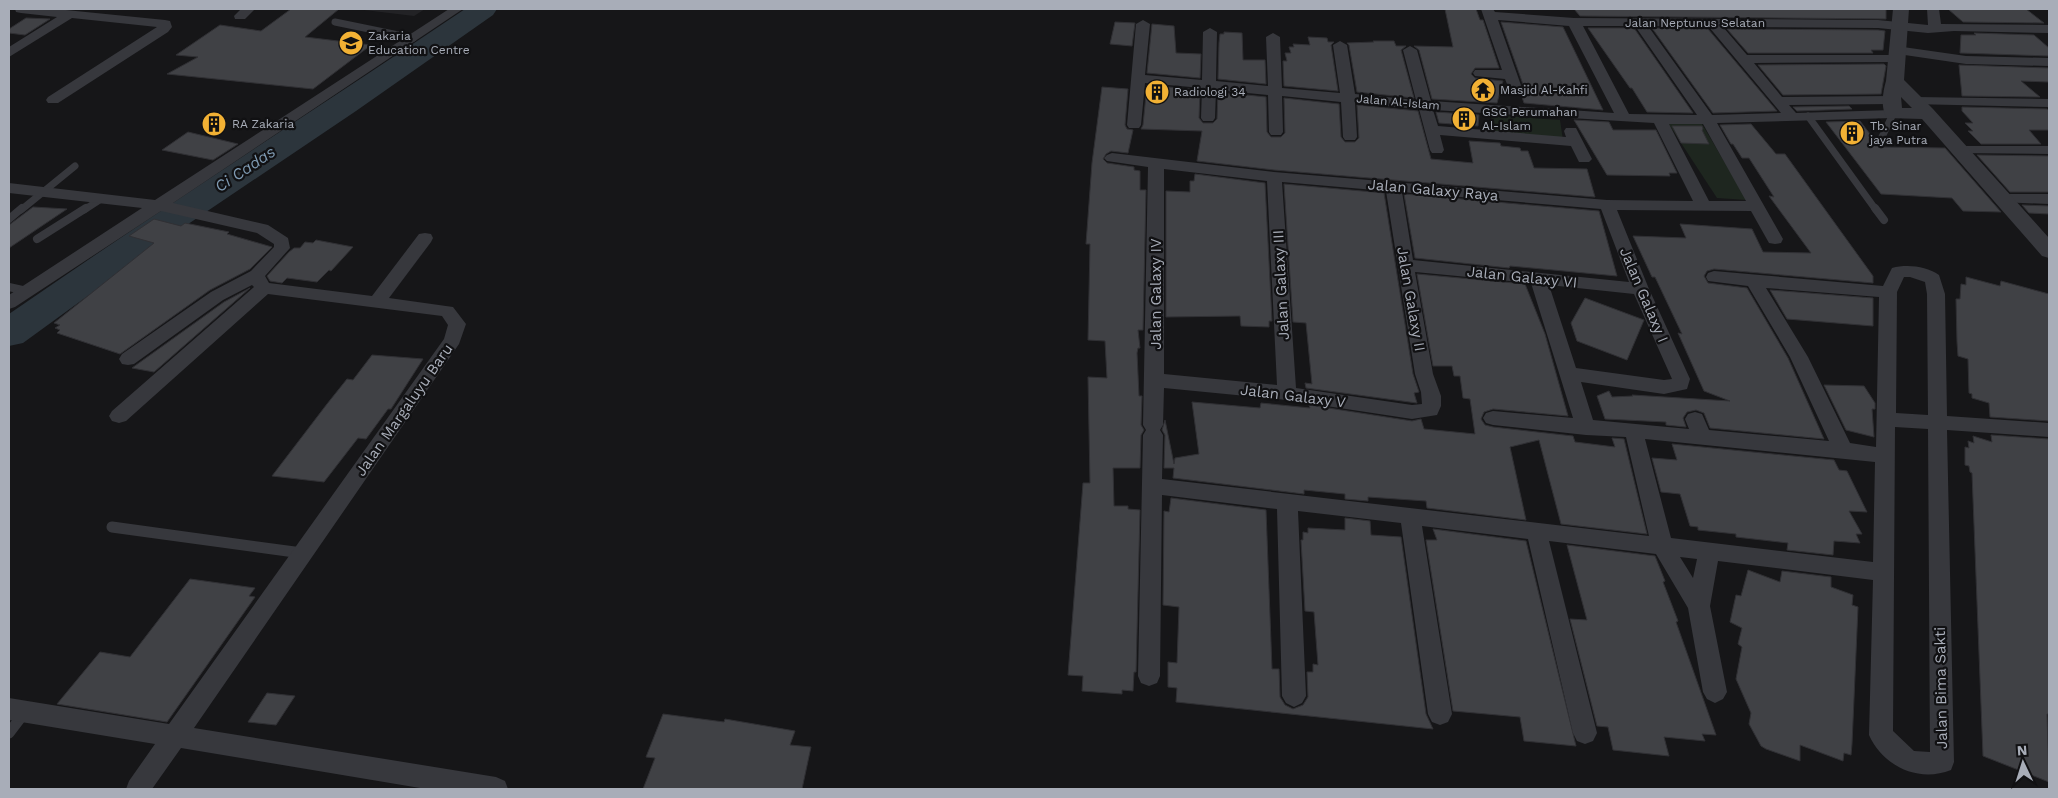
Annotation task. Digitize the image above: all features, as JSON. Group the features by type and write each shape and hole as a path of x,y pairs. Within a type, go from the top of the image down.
{"street":[{"path":"21,9 165,24 165,27 53,100"},
{"path":"143,21 161,9"},
{"path":"9,303 164,206 457,9"},
{"path":"1593,9 1601,22"},
{"path":"1933,9 1935,29"},
{"path":"1489,12 1516,92"},
{"name":"Jalan Neptunus Selatan","path":"1489,12 1574,22 1639,23 1900,17"},
{"path":"9,53 70,14"},
{"path":"1892,107 1900,17 1935,29 1954,27 2049,29"},
{"path":"1574,22 1624,118"},
{"path":"1712,22 1791,116"},
{"path":"1639,23 1708,120 1775,239"},
{"path":"1134,125 1143,24"},
{"path":"1208,118 1210,32"},
{"path":"1273,37 1276,132"},
{"path":"1340,45 1348,98 1350,136"},
{"path":"1410,50 1437,150"},
{"path":"1743,59 1896,54 1966,60 2049,62"},
{"path":"1480,74 1510,75"},
{"name":"Jalan Al-Islam","path":"1138,78 1565,116 1658,120 1808,116 1892,107"},
{"path":"1895,81 2018,199 2049,250"},
{"path":"1778,101 1892,107 1922,107 1945,102 2049,103"},
{"path":"1565,116 1584,160"},
{"path":"1658,120 1703,204"},
{"path":"1431,130 1576,142"},
{"path":"1968,150 2049,150"},
{"name":"Jalan Galaxy Raya","path":"1112,158 1274,177 1607,205 1703,204 1755,206"},
{"name":"Jalan Galaxy IV","path":"1149,676 1153,430 1156,380 1156,164"},
{"name":"Jalan Galaxy III","path":"1274,177 1287,393"},
{"name":"Jalan Galaxy II","path":"1393,187 1424,374 1432,397 1433,404 1430,410"},
{"path":"9,188 164,206 192,214 262,228 278,237 282,242 282,248 260,281 119,416"},
{"path":"2018,199 2049,199"},
{"name":"Jalan Galaxy I","path":"1568,374 1664,387 1680,384 1681,379 1640,289 1607,205"},
{"path":"377,302 425,238"},
{"name":"Jalan Galaxy VI","path":"1405,266 1640,289"},
{"name":"Jalan Bima Sakti","path":"1910,271 1927,275 1933,279 1936,294 1936,423 1942,762 1914,764 1894,750 1881,734 1888,292 1898,272 1910,271"},
{"path":"1714,277 1888,292"},
{"path":"1538,279 1586,428"},
{"path":"128,359 217,296 260,281"},
{"name":"Jalan Margaluyu Baru","path":"138,789 453,340 457,324 447,311 377,302 260,281"},
{"path":"1753,281 1799,357 1843,450"},
{"name":"Jalan Galaxy V","path":"1156,380 1287,393 1412,412 1430,410"},
{"path":"1493,418 1702,439 1843,450 1885,456"},
{"path":"1695,419 1702,439"},
{"path":"1886,419 2049,430"},
{"path":"1634,432 1662,546 1699,606"},
{"path":"1152,486 1537,533 1709,550 1884,572"},
{"path":"1287,502 1294,696"},
{"path":"1410,517 1440,714"},
{"path":"1537,533 1586,733"},
{"path":"1709,550 1699,606 1715,692"},
{"path":"17,710 496,789"}],"lane":[{"path":"336,22 413,38"},
{"path":"1881,140 1892,107"},
{"path":"1808,116 1884,220"},
{"path":"9,219 75,166"},
{"path":"37,239 101,199"},
{"path":"9,288 27,291"},
{"path":"112,527 302,553"},
{"path":"9,733 17,710"}],"shaded area":[{"path":"356,9 425,9 414,16"},
{"path":"1491,115 1560,120 1563,140 1493,132"},
{"path":"1668,123 1702,124 1747,200 1717,198"}],"building":[{"path":"291,9 339,9 305,37 371,45 313,89 167,74 198,57 176,55 220,25 261,31"},
{"path":"1445,9 1476,9 1480,20 1483,20 1499,68 1475,68 1471,74 1475,78 1503,81 1497,103 1432,99 1419,50 1414,46 1453,47"},
{"path":"1574,9 1886,9 1886,19 1580,16"},
{"path":"1948,9 2026,9 2044,23 1963,22"},
{"path":"26,18 50,19 25,35 9,33 9,29"},
{"path":"1115,22 1135,23 1132,46 1110,44"},
{"path":"1501,22 1563,27 1603,110 1524,103 1521,94 1525,90"},
{"path":"1152,24 1174,26 1176,53 1201,54 1200,78 1147,73"},
{"path":"1588,28 1634,28 1693,113 1647,112 1632,88 1630,88"},
{"path":"1652,28 1708,29 1777,111 1713,113"},
{"path":"1727,29 1885,31 1883,50 1871,50 1873,53 1748,53"},
{"path":"1224,32 1242,33 1243,60 1265,60 1266,84 1218,79 1220,34 1224,34"},
{"path":"1974,33 2034,35 2049,48 2049,56 1960,53 1961,35 1976,35"},
{"path":"1308,37 1327,38 1328,42 1334,42 1331,45 1338,91 1284,86 1283,61 1287,61 1285,53 1291,53 1289,47 1294,47 1293,44 1310,45"},
{"path":"1394,41 1396,46 1406,46 1401,50 1414,98 1357,92 1349,45 1347,43"},
{"path":"1884,64 1886,66 1881,94 1783,95 1758,65"},
{"path":"1959,65 2049,68 2049,82 2021,81 2040,97 1962,96"},
{"path":"1147,85 1200,90 1199,118 1203,123 1213,123 1217,119 1218,92 1266,97 1267,132 1271,137 1281,137 1285,133 1284,98 1339,104 1341,137 1345,142 1355,142 1359,138 1357,105 1418,111 1431,159 1473,163 1469,141 1500,143 1501,146 1528,151 1534,168 1587,169 1595,197 1274,170 1197,161 1202,131 1141,129"},
{"path":"1102,87 1128,89 1125,125 1127,129 1133,130 1128,153 1111,151 1103,159 1107,163 1134,167 1134,170 1140,171 1140,190 1146,190 1143,330 1138,330 1140,348 1138,348 1137,353 1139,396 1142,396 1141,425 1144,430 1141,435 1140,468 1113,468 1114,506 1128,506 1128,509 1140,510 1136,672 1134,672 1133,691 1122,690 1122,694 1082,691 1083,676 1068,675 1083,483 1090,483 1088,377 1107,378 1105,341 1088,340 1090,244 1086,244 1092,163"},
{"path":"1849,106 1852,109 1797,111 1793,107"},
{"path":"1962,107 2047,109 2049,111 2049,130 2029,130 2041,144 1981,144 1968,131 1973,131 1965,123 1973,123 1962,111"},
{"name":"GSG Perumahan Al-Islam","path":"1436,112 1479,115 1478,126 1439,123"},
{"path":"1574,120 1609,122 1613,130 1656,130 1677,173 1669,173 1670,176 1607,175"},
{"path":"1860,121 1880,147 1945,148 2001,212 1963,211 1952,198 1881,194 1826,122"},
{"path":"1751,124 1776,154 1785,154 1873,276 1873,283 1714,269 1707,271 1704,276 1708,283 1747,288 1788,358 1824,439 1710,428 1704,413 1696,410 1687,412 1683,418 1686,427 1666,425 1666,422 1605,419 1597,396 1609,391 1612,397 1632,395 1730,401 1704,391 1678,333 1682,334 1633,236 1686,238 1680,224 1752,229 1763,252 1811,253 1769,196 1774,197 1749,158 1742,158 1720,125"},
{"path":"1672,126 1702,126 1709,144 1681,143"},
{"path":"188,132 238,144 213,160 162,150"},
{"path":"1977,155 2049,156 2049,192 2010,192"},
{"path":"1195,174 1265,183 1272,321 1269,321 1269,327 1241,326 1240,316 1166,317 1166,191 1190,192 1190,181 1194,181"},
{"path":"1284,184 1384,193 1413,374 1419,392 1414,393 1417,403 1306,388 1305,383 1312,384 1306,323 1293,322"},
{"path":"1404,194 1599,211 1617,276 1510,266 1509,268 1415,258"},
{"path":"2022,205 2049,206 2049,214 2029,213"},
{"path":"33,207 67,209 9,248 9,225"},
{"path":"154,219 181,226 185,223 229,232 227,234 272,247 250,269 210,290 120,354 57,333 60,330 55,328 60,325 54,323 154,243 129,236"},
{"path":"316,240 353,247 331,271 329,270 317,282 287,278 282,283 270,281 267,276 289,252 294,248 300,248 305,242 313,243"},
{"path":"1417,274 1525,284 1545,334 1568,416 1493,409 1484,412 1481,419 1485,425 1493,427 1573,436 1575,442 1615,447 1612,438 1624,439 1647,534 1561,524 1539,440 1510,447 1526,520 1427,508 1426,501 1368,497 1368,501 1345,499 1345,494 1304,490 1304,494 1173,478 1174,468 1164,468 1165,435 1162,430 1165,420 1174,464 1175,458 1199,454 1192,402 1260,408 1261,403 1310,408 1309,405 1412,421 1421,419 1424,429 1475,434 1470,399 1463,398 1460,376 1454,376 1452,366 1433,366"},
{"path":"1966,277 2000,286 2001,281 2049,294 2049,421 1990,417 1989,403 1972,398 1972,394 1969,393 1968,359 1958,356 1957,342 1956,299 1960,299 1961,284 1966,285"},
{"path":"250,288 154,372 132,368 224,302"},
{"path":"1770,290 1873,298 1873,326 1787,319"},
{"path":"1585,298 1644,320 1627,360 1577,341 1571,323"},
{"path":"372,355 423,359 391,409 388,409 366,439 358,438 324,482 272,476 347,379 353,380"},
{"path":"1824,385 1864,386 1875,403 1875,409 1872,409 1874,437 1846,430"},
{"path":"1991,435 2049,439 2049,714 2047,714 2049,782 1983,756 1972,473 1969,466 1965,465 1965,447 1969,448 1968,441 1974,443 1973,436 1992,442"},
{"path":"1672,444 1834,460 1839,470 1847,471 1867,512 1849,511 1862,534 1856,534 1860,543 1834,541 1833,555 1787,550 1788,543 1736,537 1736,534 1698,530 1698,527 1690,526 1680,494 1661,492 1652,458 1677,460"},
{"path":"1171,498 1266,510 1272,669 1279,669 1280,697 1285,705 1293,709 1303,705 1308,697 1307,672 1313,672 1313,664 1318,665 1314,612 1305,611 1301,540 1303,540 1303,532 1308,533 1308,528 1345,530 1345,518 1370,521 1371,535 1401,537 1426,714 1433,729 1176,702 1177,688 1168,687 1168,662 1177,663 1179,607 1163,605 1164,511 1169,512"},
{"path":"1433,529 1526,541 1576,746 1524,741 1520,717 1453,711 1426,540 1437,540"},
{"path":"1567,545 1655,556 1716,735 1702,734 1705,741 1664,737 1669,756 1613,750 1608,727 1597,726 1570,619 1587,620"},
{"path":"1748,570 1780,582 1782,571 1831,577 1831,587 1853,595 1852,605 1858,607 1852,744 1851,755 1844,753 1843,761 1800,745 1800,761 1766,749 1761,746 1749,724 1751,713 1736,679 1742,647 1738,644 1742,628 1730,622 1736,595 1741,596"},
{"path":"190,579 255,588 249,596 255,597 167,722 57,704 100,652 130,657"},
{"path":"267,693 295,696 276,725 248,722"},
{"path":"663,714 724,722 725,719 795,731 790,745 811,747 802,789 643,789 655,758 646,757"}],"waterway":[{"name":"Ci Cadas","path":"9,333 153,231 345,104 483,9"}],"place":[{"name":"Zakaria Education Centre","path":"351,43"},
{"name":"Masjid Al-Kahfi","path":"1483,90"},
{"name":"Radiologi 34","path":"1157,92"},
{"name":"GSG Perumahan Al-Islam","path":"1464,119"},
{"name":"RA Zakaria","path":"214,124"},
{"name":"Tb. Sinar jaya Putra","path":"1852,133"}]}
